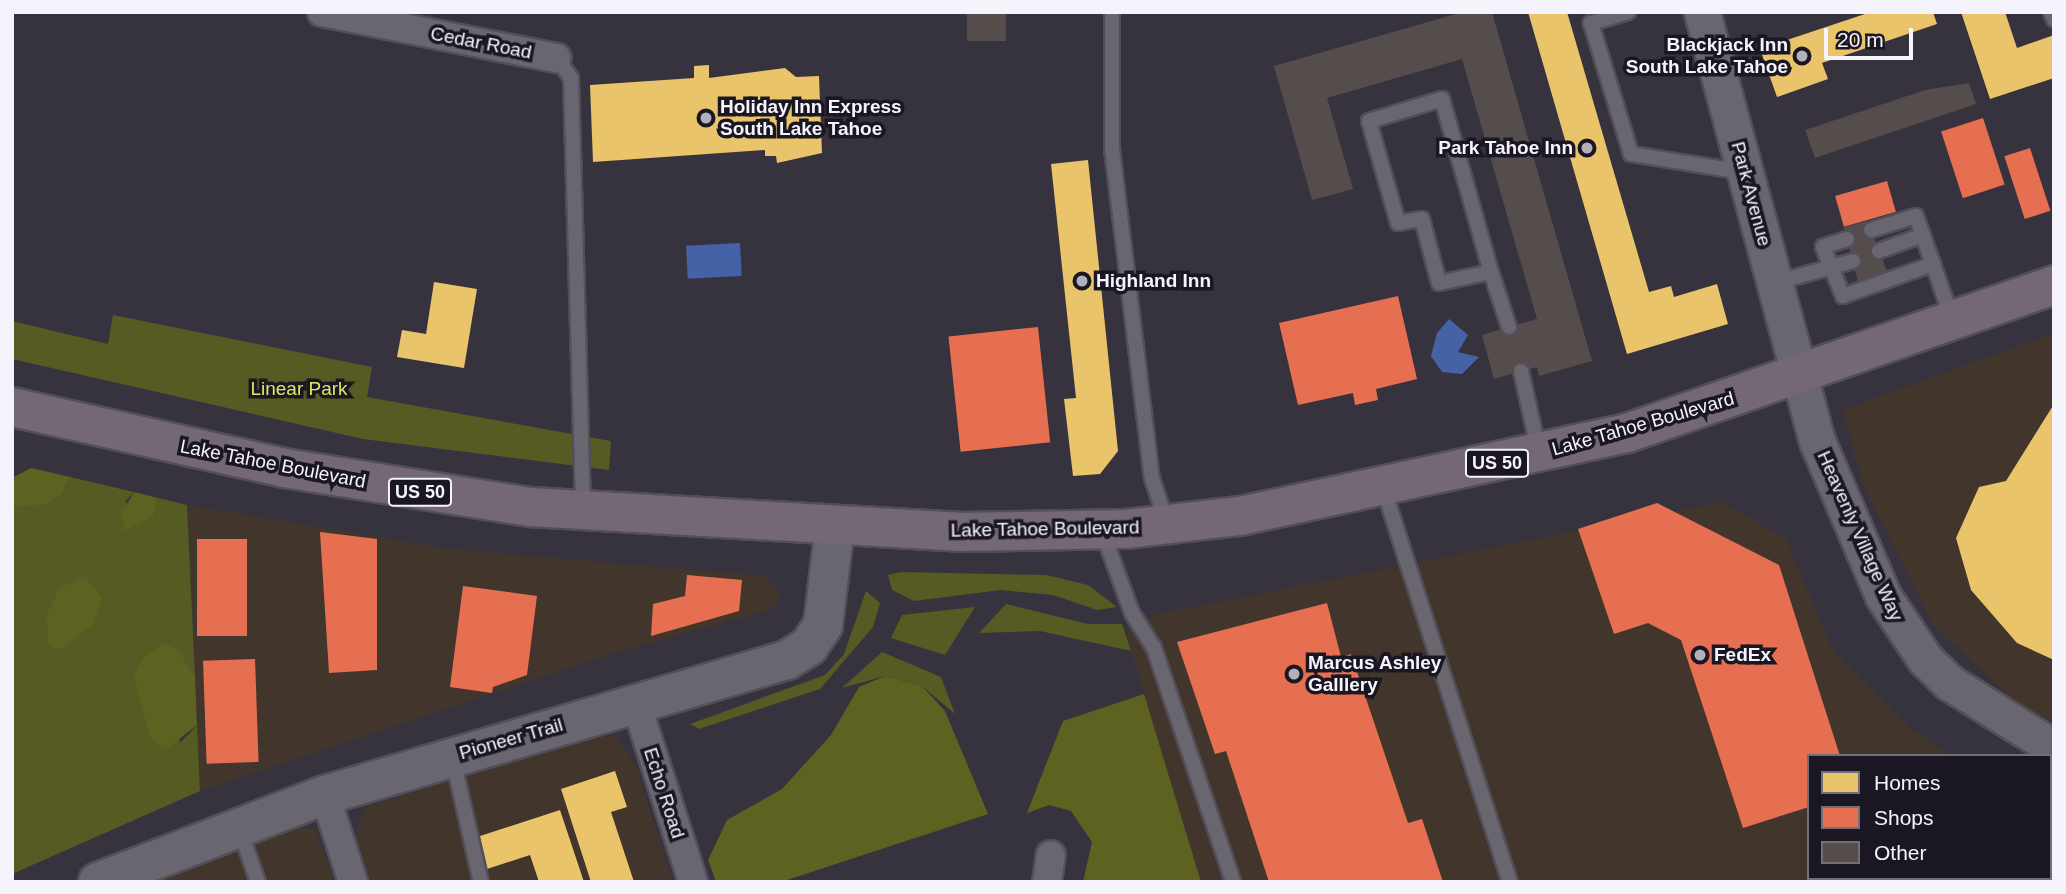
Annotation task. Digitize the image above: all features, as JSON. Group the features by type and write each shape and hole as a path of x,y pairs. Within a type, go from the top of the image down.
{"highway":[{"name":"Lake Tahoe Boulevard","path":"12,407 295,470 583,512 835,526 1102,530 1167,526 1383,487 1539,453 1693,414 2054,285"}],"main road":[{"name":"Pioneer Trail","path":"117,878 239,827 325,795 773,665 808,646 827,611 835,526"}],"street":[{"name":"Cedar Road","path":"322,12 557,58"},
{"name":"Park Avenue","path":"1702,12 1800,376"},
{"name":"Heavenly Village Way","path":"1800,376 1817,441 1900,627 1950,683 2054,748"},
{"name":"Echo Road","path":"636,703 693,882"},
{"path":"325,795 353,882"}],"lane":[{"path":"1112,12 1112,149 1152,478 1167,526"},
{"path":"1628,12 1591,23 1631,154 1745,172"},
{"path":"2051,12 2054,19"},
{"path":"557,58 571,78 583,512"},
{"path":"1491,272 1439,282 1422,219 1398,223 1369,121 1442,99 1509,327"},
{"path":"1871,230 1916,216 1953,319"},
{"path":"1879,251 1923,235"},
{"path":"1847,239 1824,247 1843,296 1933,264"},
{"path":"1774,283 1853,261"},
{"path":"1521,371 1539,453"},
{"path":"1383,487 1510,882"},
{"path":"1102,530 1132,612 1154,648 1233,882"},
{"path":"452,756 481,882"},
{"path":"239,827 258,882"}],"shaded area":[{"path":"2054,333 2054,722 2015,702 1933,624 1864,487 1842,410"},
{"path":"1722,502 1786,539 1833,651 1912,730 1950,754 1807,754 1807,880 2052,880 2052,848 2054,882 1201,882 1126,633 1152,615"},
{"path":"187,505 449,549 764,576 782,593 774,609 614,653 200,791"},
{"path":"615,735 635,764 673,882 371,882 355,836 365,807 595,736"},
{"path":"297,826 315,830 335,882 149,882"}],"green space":[{"name":"Linear Park","path":"113,315 372,367 367,397 611,441 609,470 363,439 12,359 12,321 108,344"},
{"path":"31,468 70,477 61,495 47,504 12,507 12,478"},
{"path":"70,477 134,492 125,502 154,515 158,498 187,505 195,676 178,649 180,743 197,725 200,791 12,874 12,507 61,495"},
{"path":"134,492 158,498 154,515 125,531 121,514"},
{"path":"901,572 1046,575 1088,585 1117,607 1097,610 1053,595 1001,590 914,601 892,590 888,575"},
{"path":"84,577 102,597 93,624 59,650 48,644 47,615 59,588"},
{"path":"866,591 880,603 873,627 820,689 699,729 690,724 825,675 844,654"},
{"path":"1006,604 1088,624 1122,624 1131,651 1040,631 979,633"},
{"path":"975,607 945,655 891,638 902,615"},
{"path":"164,643 178,649 195,676 197,725 165,750 150,737 134,676 143,658"},
{"path":"882,652 941,677 955,714 922,686 885,676 842,688"},
{"path":"885,676 922,686 945,711 988,814 781,882 716,882 708,860 727,820 782,789 831,735 859,687"},
{"path":"1144,694 1201,882 1083,882 1092,842 1071,811 1049,805 1027,813 1063,721"}],"water":[{"path":"740,243 742,276 688,279 686,246"},
{"path":"1449,319 1468,335 1458,352 1479,357 1462,374 1442,372 1431,356 1437,333"}],"building: Homes":[{"name":"Park Tahoe Inn","path":"1528,12 1567,12 1649,292 1671,286 1674,297 1717,284 1728,324 1627,354"},
{"name":"Blackjack Inn South Lake Tahoe","path":"1871,12 1933,12 1937,24 1822,63 1828,79 1777,97 1760,49"},
{"path":"1961,12 2005,12 2017,48 2054,35 2054,78 1990,99"},
{"name":"Holiday Inn Express South Lake Tahoe","path":"709,65 709,78 785,68 796,77 819,76 822,153 777,163 776,156 765,156 765,150 593,162 590,85 694,78 694,66"},
{"name":"Highland Inn","path":"1088,160 1118,451 1100,474 1073,476 1064,399 1076,398 1051,164"},
{"path":"434,282 477,289 464,368 397,357 402,330 426,334"},
{"path":"2054,404 2054,660 2017,643 1971,590 1956,538 1979,487 2006,481"},
{"path":"615,771 627,807 611,812 634,882 591,882 561,789"},
{"path":"560,810 584,882 539,882 530,855 487,869 477,837"}],"building: Shops":[{"path":"1983,118 2005,185 1963,198 1941,132"},
{"path":"2030,148 2050,211 2025,219 2004,156"},
{"path":"1887,181 1896,212 1844,227 1835,196"},
{"path":"1398,296 1417,379 1376,389 1378,400 1355,405 1353,393 1298,405 1279,323"},
{"path":"1038,327 1050,442 961,452 948,336"},
{"path":"1657,503 1779,565 1839,754 1807,754 1807,808 1743,828 1681,640 1648,623 1614,634 1578,529"},
{"path":"320,532 377,539 377,670 329,673"},
{"path":"197,539 247,539 247,636 197,636"},
{"path":"687,575 742,580 739,611 651,636 653,604 685,596"},
{"path":"463,586 537,596 527,675 493,687 492,693 450,687"},
{"path":"1327,603 1341,657 1351,654 1408,823 1422,819 1443,882 1269,882 1226,751 1215,754 1177,642"},
{"path":"255,659 259,762 207,764 203,661"}],"building: Other":[{"path":"967,12 1006,12 1006,41 967,41"},
{"path":"1463,12 1492,12 1592,361 1539,376 1537,367 1494,379 1482,335 1537,319 1462,59 1327,98 1353,189 1312,200 1274,66"},
{"path":"1969,83 1976,104 1815,158 1805,130 1925,90"},
{"path":"1867,221 1890,278 1859,286 1844,227"}],"place":[{"name":"Blackjack Inn South Lake Tahoe","path":"1802,56"},
{"name":"Holiday Inn Express South Lake Tahoe","path":"706,118"},
{"name":"Park Tahoe Inn","path":"1587,148"},
{"name":"Highland Inn","path":"1082,281"},
{"name":"FedEx","path":"1700,655"},
{"name":"Marcus Ashley Galllery","path":"1294,674"}]}
